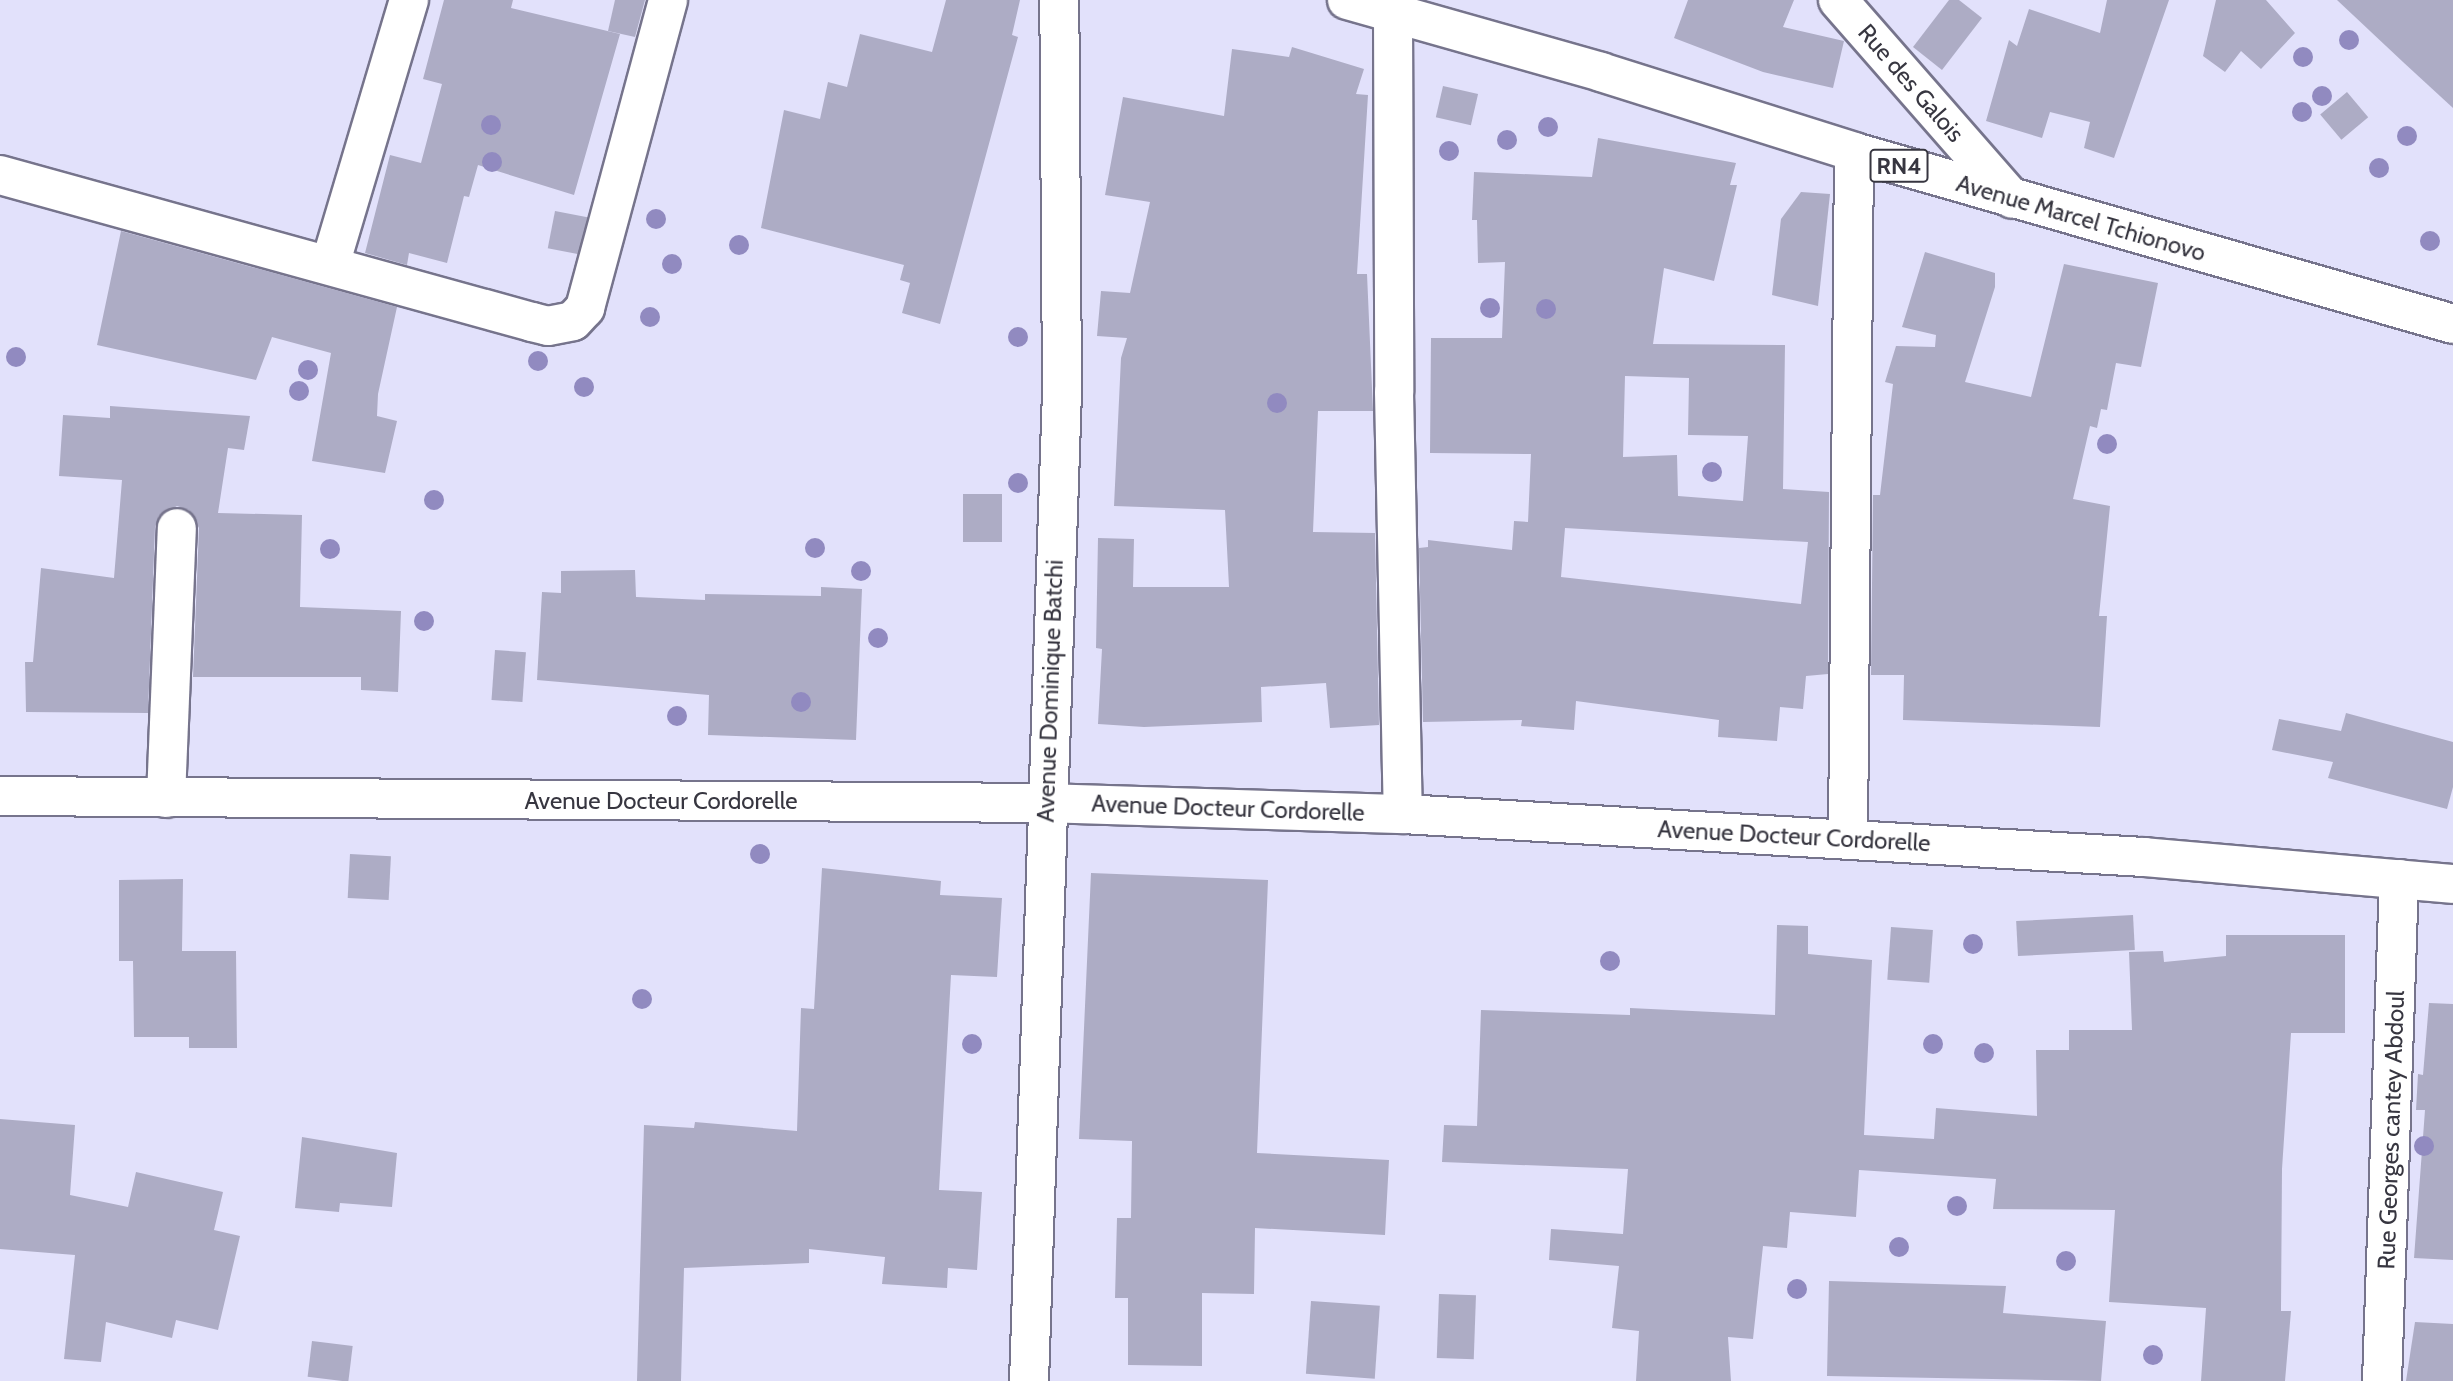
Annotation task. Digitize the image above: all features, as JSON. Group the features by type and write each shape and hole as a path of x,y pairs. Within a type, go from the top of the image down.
{"main road":[{"path":"330,265 409,0"},
{"path":"0,175 548,326 573,321 585,308 668,0"},
{"name":"Avenue Dominique Batchi","path":"1029,1381 1046,803 1062,391 1059,0"},
{"name":"Avenue Marcel Tchionovo","path":"1348,0 1601,72 1854,152 2453,324"},
{"name":"Rue des Galois","path":"1838,0 2012,198"},
{"path":"1393,13 1394,405 1403,814"},
{"path":"1848,838 1854,152"},
{"path":"166,798 177,528"},
{"name":"Avenue Docteur Cordorelle","path":"0,796 1046,803 1403,814 1848,838 2453,884"},
{"name":"Rue Georges cantey Abdoul","path":"2382,1381 2399,879"}],"building":[{"path":"444,0 513,0 511,8 620,34 574,195 478,165 469,197 464,196 447,263 409,253 407,265 365,253 390,155 421,163 442,84 423,79"},
{"path":"615,0 645,0 635,37 608,31"},
{"path":"946,0 1020,0 1012,35 1018,37 940,324 902,313 910,283 900,280 904,265 761,228 784,110 820,119 828,82 847,87 860,34 932,52"},
{"path":"1688,0 1794,0 1783,27 1844,41 1833,88 1763,72 1674,38"},
{"path":"1949,0 1959,0 1982,18 1942,70 1913,47"},
{"path":"2107,0 2169,0 2114,158 2084,148 2090,122 2050,112 2042,138 1986,121 2009,40 2017,46 2029,9 2100,33"},
{"path":"2216,0 2266,0 2295,33 2261,69 2241,51 2225,72 2203,56"},
{"path":"2337,0 2453,0 2453,108 2403,62"},
{"path":"1292,47 1364,69 1356,94 1368,95 1357,274 1367,274 1373,411 1318,411 1313,532 1375,533 1379,725 1330,728 1326,683 1261,687 1262,722 1144,727 1098,724 1102,649 1096,648 1098,538 1134,539 1133,587 1229,587 1225,510 1114,506 1121,358 1127,338 1097,336 1101,291 1130,293 1150,202 1105,195 1123,97 1224,116 1232,49 1289,57"},
{"path":"1443,86 1478,94 1471,125 1436,117"},
{"path":"2347,92 2368,117 2341,140 2320,114"},
{"path":"1598,138 1736,163 1730,185 1737,185 1714,281 1664,268 1653,344 1785,345 1783,489 1829,492 1828,674 1806,676 1803,709 1780,707 1777,741 1718,737 1719,720 1576,701 1574,730 1521,726 1522,720 1423,722 1419,548 1428,547 1428,540 1512,550 1514,521 1528,522 1531,454 1430,453 1431,338 1502,338 1505,262 1478,263 1477,220 1472,220 1474,172 1592,177","holes":["1625,376 1689,378 1688,435 1748,436 1743,501 1678,496 1677,455 1623,457","1565,528 1808,542 1801,604 1561,577"]},
{"path":"1801,192 1830,194 1818,306 1772,295 1781,219"},
{"path":"555,211 587,217 580,255 548,248"},
{"path":"121,231 397,307 378,394 377,416 397,421 385,473 312,461 331,353 272,337 256,380 97,345"},
{"path":"1925,252 1995,273 1995,287 1965,382 2031,397 2064,264 2158,283 2141,367 2116,363 2107,410 2101,409 2097,428 2090,426 2073,499 2110,506 2099,616 2107,616 2100,727 1903,720 1904,675 1871,675 1873,495 1880,495 1893,384 1885,382 1896,346 1935,347 1936,335 1902,327"},
{"path":"110,406 250,416 244,450 228,448 218,513 302,515 300,607 401,611 398,692 361,690 361,677 193,677 199,528 189,510 177,506 159,516 155,527 148,713 26,712 25,662 33,662 41,568 114,578 122,480 59,476 63,415 110,418"},
{"path":"963,494 1002,494 1002,542 963,542"},
{"path":"635,570 636,597 705,600 705,594 821,596 821,587 862,589 856,740 708,735 709,695 537,680 542,592 561,593 561,571"},
{"path":"495,650 526,652 522,702 492,700"},
{"path":"2346,713 2453,742 2453,787 2447,809 2328,778 2333,762 2272,750 2279,719 2341,731"},
{"path":"350,854 391,856 389,900 348,898"},
{"path":"822,868 941,881 940,895 1002,898 997,977 951,975 939,1190 982,1192 977,1270 948,1268 947,1288 882,1284 885,1257 809,1249 809,1263 684,1268 681,1381 637,1381 644,1125 694,1128 695,1122 797,1131 801,1008 814,1009"},
{"path":"1091,873 1268,880 1257,1153 1389,1160 1385,1235 1255,1228 1254,1294 1202,1293 1202,1366 1128,1365 1128,1298 1115,1298 1117,1218 1131,1218 1132,1141 1079,1139"},
{"path":"183,879 182,951 236,951 237,1048 189,1048 189,1037 134,1037 133,961 119,961 119,880"},
{"path":"2133,915 2135,950 2018,956 2016,921"},
{"path":"1777,925 1808,926 1808,954 1872,960 1864,1135 1934,1139 1936,1108 2037,1116 2036,1050 2069,1050 2069,1030 2132,1030 2129,952 2163,951 2164,962 2226,956 2226,935 2345,935 2345,1033 2291,1033 2282,1169 2281,1311 2291,1311 2285,1381 2201,1381 2206,1308 2109,1302 2115,1210 1993,1209 1996,1179 1859,1170 1856,1217 1790,1212 1787,1248 1763,1246 1753,1339 1728,1337 1731,1381 1636,1381 1639,1331 1612,1328 1619,1266 1549,1260 1551,1229 1623,1234 1628,1169 1442,1162 1444,1125 1477,1126 1481,1010 1630,1015 1630,1008 1775,1015"},
{"path":"1891,927 1933,930 1929,983 1887,980"},
{"path":"2429,1003 2453,1004 2453,1260 2414,1258 2425,1110 2416,1110 2418,1074 2423,1075"},
{"path":"0,1119 75,1125 70,1195 128,1207 136,1172 223,1192 214,1230 240,1236 218,1330 176,1320 172,1338 106,1322 101,1362 64,1359 75,1255 0,1249"},
{"path":"302,1137 397,1153 392,1207 340,1203 339,1212 295,1208"},
{"path":"1829,1281 2006,1286 2003,1313 2106,1321 2101,1381 1827,1376"},
{"path":"1439,1294 1476,1295 1474,1359 1437,1358"},
{"path":"1311,1301 1380,1306 1375,1379 1306,1374"},
{"path":"2415,1322 2453,1324 2453,1381 2406,1381"},
{"path":"312,1341 353,1346 348,1381 308,1377"}]}
